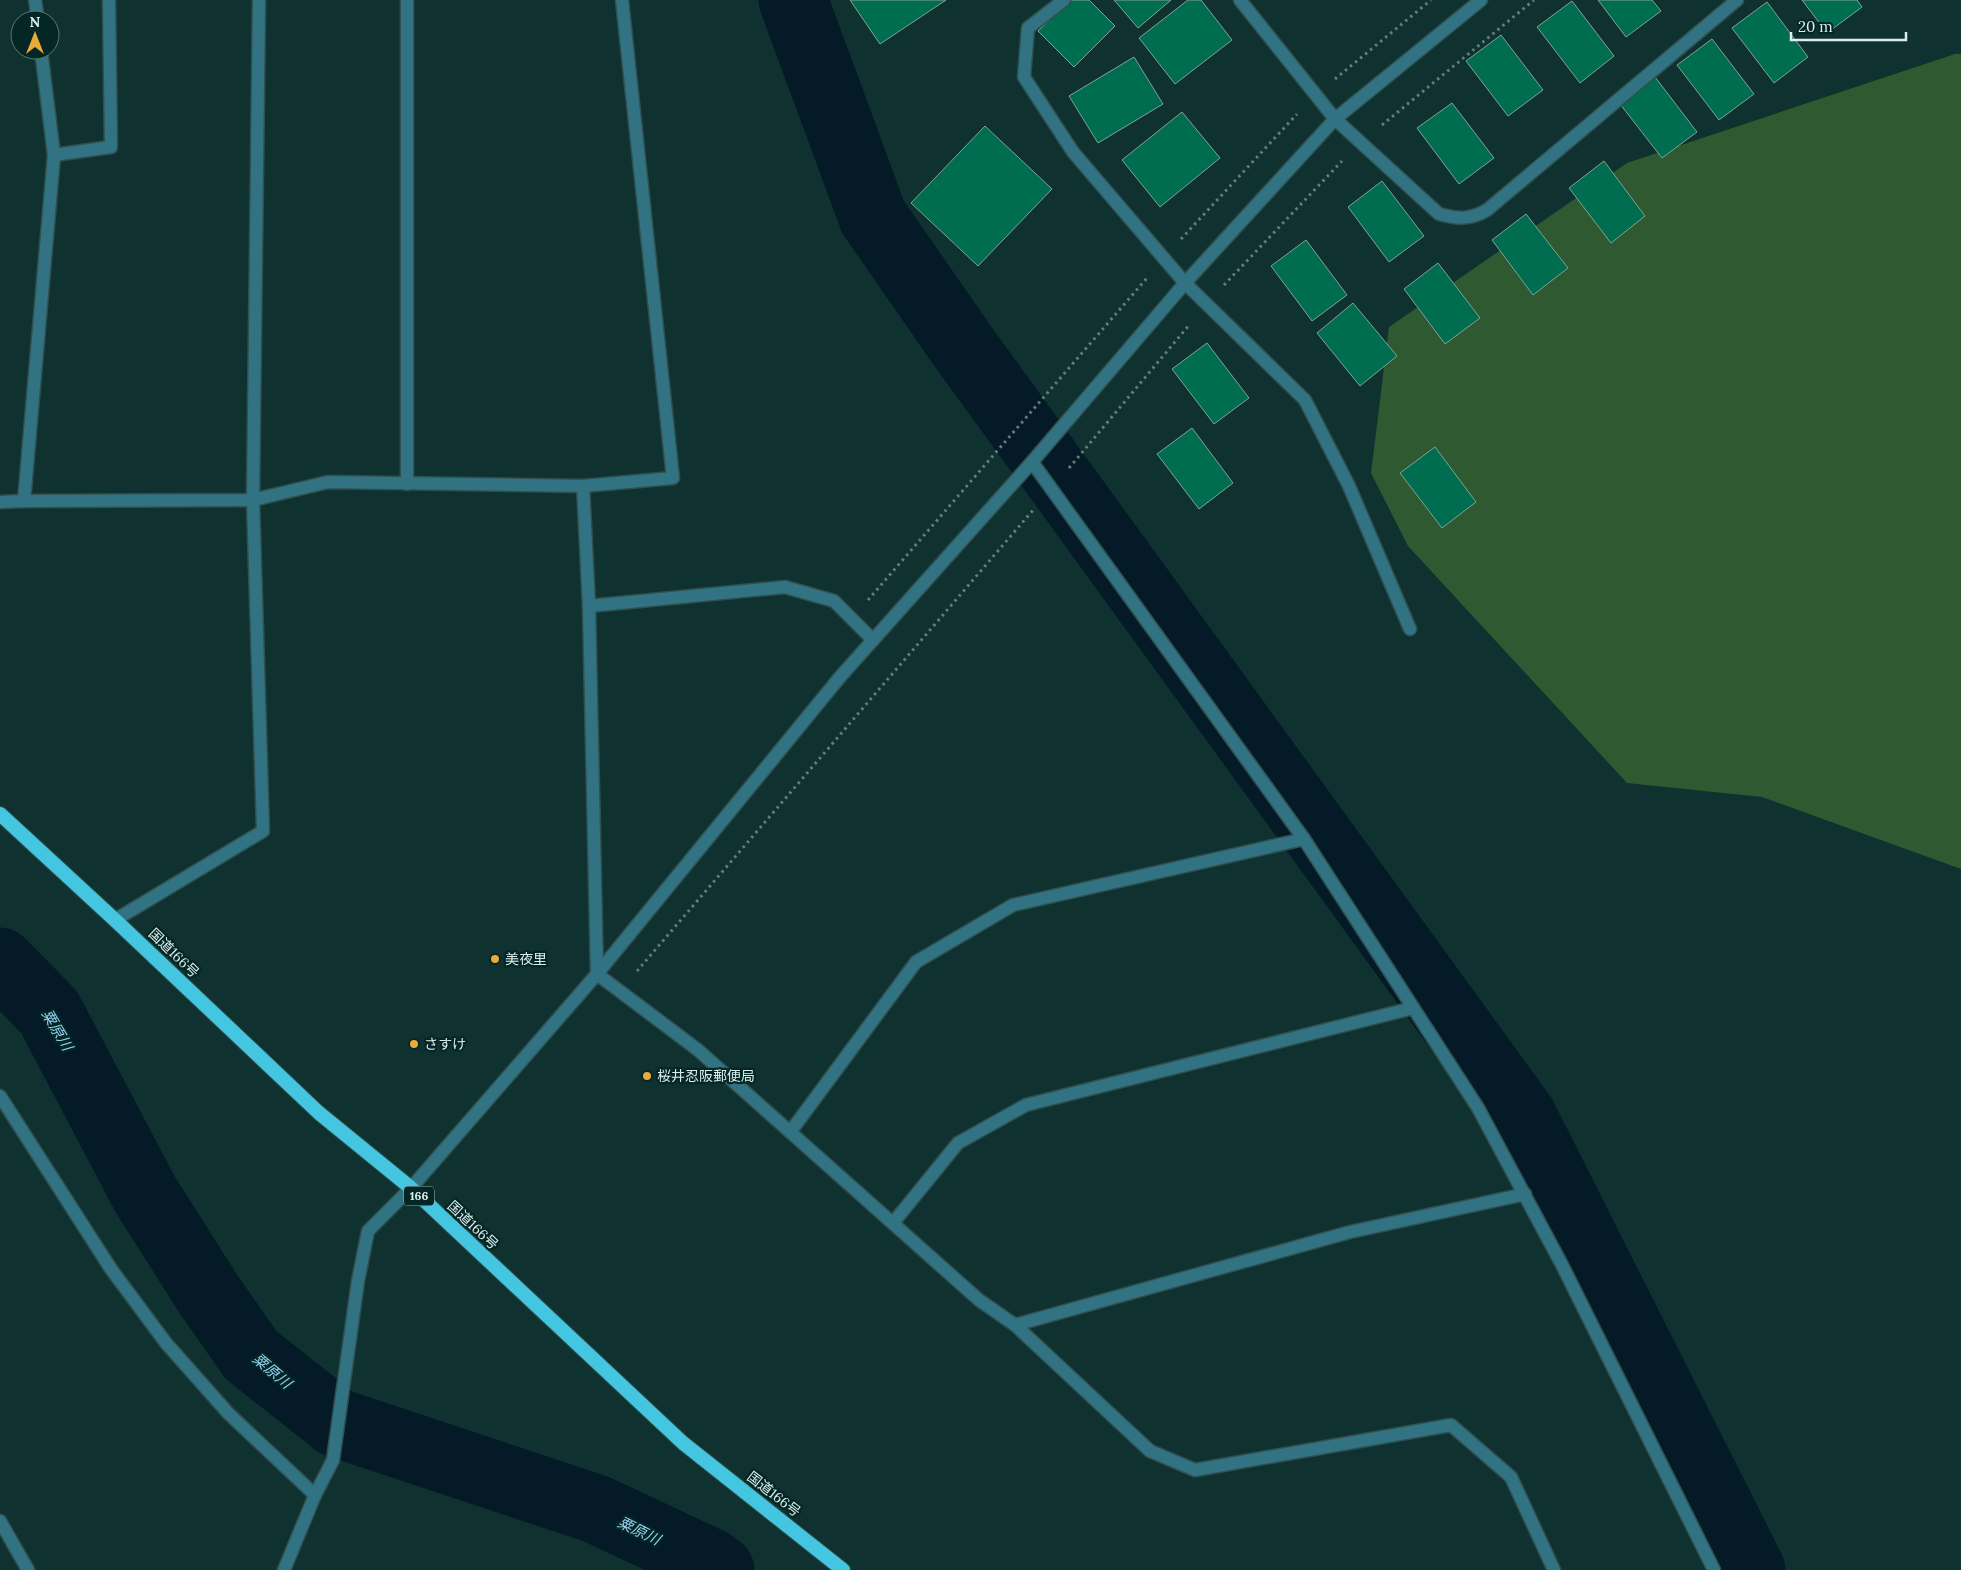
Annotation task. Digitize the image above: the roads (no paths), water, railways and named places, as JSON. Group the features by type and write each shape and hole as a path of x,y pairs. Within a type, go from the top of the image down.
{"highway":[{"name":"国道166号","path":"0,814 116,920 319,1113 411,1188 683,1443 843,1570"}],"street":[{"path":"54,155 111,147 109,0"},
{"path":"116,920 263,831 252,500 259,0"},
{"path":"407,0 407,484"},
{"path":"0,502 252,500 328,482 584,486 673,478 622,0"},
{"path":"1064,0 1028,28 1024,77 1073,152 1185,283 1305,400 1349,486 1410,629"},
{"path":"1240,0 1335,120 1439,214 1456,219 1474,218 1487,210 1737,0"},
{"path":"284,1570 315,1495 333,1460 358,1281 368,1231 411,1188 597,974 840,677 1032,462 1185,283 1335,120 1481,0"},
{"path":"24,501 54,155 42,60"},
{"path":"1032,462 1304,839 1478,1108 1562,1266 1714,1570"},
{"path":"584,486 589,606 597,974"},
{"path":"589,606 785,587 834,601 873,640"},
{"path":"791,1131 916,962 1012,905 1304,839"},
{"path":"597,974 698,1050 979,1300 1015,1325 1150,1451 1195,1470 1451,1425 1511,1477 1554,1570"},
{"path":"893,1223 958,1143 1026,1105 1413,1008"},
{"path":"0,1096 111,1269 166,1342 228,1413 315,1495"},
{"path":"1015,1325 1350,1232 1525,1194"},
{"path":"0,1521 28,1570"}],"waterway":[{"path":"793,0 873,217 964,348 1522,1116 1751,1570"},
{"name":"粟原川","path":"0,962 49,1012 145,1194 207,1292 251,1355 337,1423 596,1509 711,1563 720,1570"}],"place":[{"name":"美夜里","path":"495,959"},
{"name":"さすけ","path":"414,1044"},
{"name":"桜井忍阪郵便局","path":"647,1076"}]}
